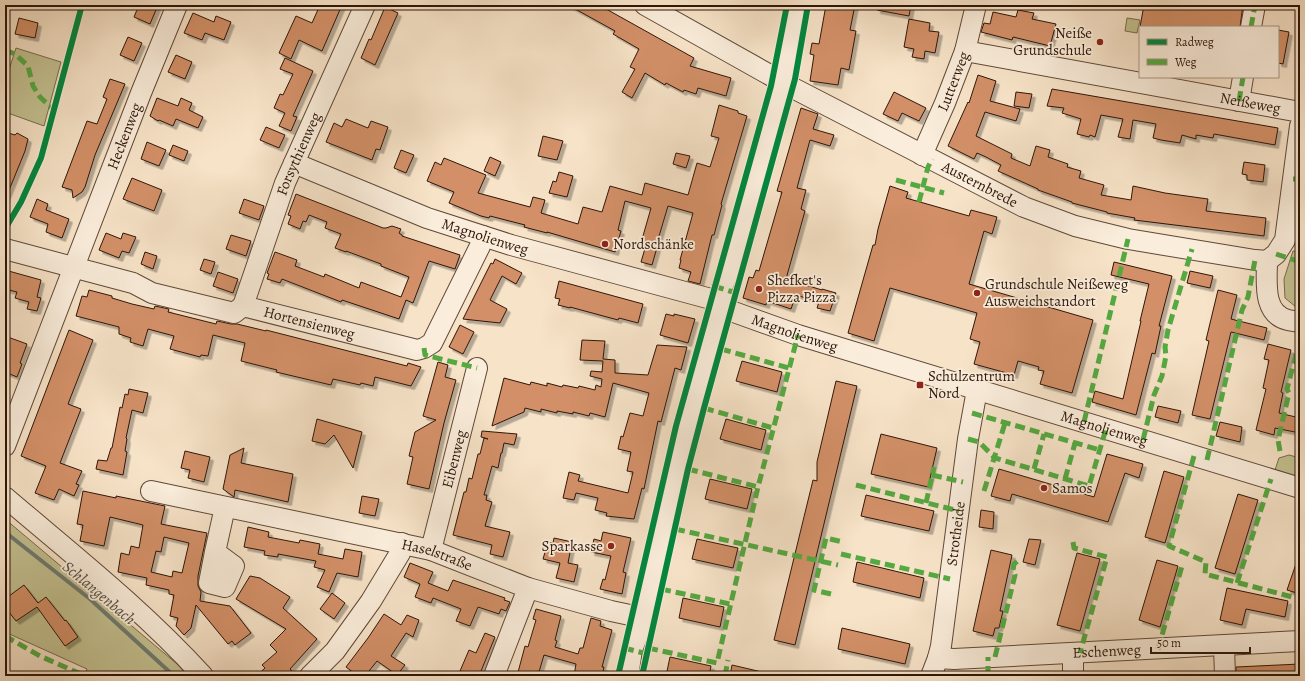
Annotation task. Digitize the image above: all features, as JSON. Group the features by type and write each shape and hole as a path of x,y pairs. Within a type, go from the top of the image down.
{"street":[{"name":"Heckenweg","path":"5,446 141,93 178,5"},
{"name":"Forsythienweg","path":"243,306 285,183 365,5"},
{"name":"Austernbrede","path":"645,5 783,82 1024,207 1075,226 1128,239 1267,261"},
{"path":"629,676 632,650 643,619 689,428 722,304 722,288 733,260 783,82 795,34 800,5"},
{"name":"Lutterweg","path":"922,154 945,103 965,51 976,5"},
{"path":"1252,26 1255,5"},
{"name":"Neißeweg","path":"965,51 1300,112"},
{"path":"1239,101 1243,78"},
{"path":"1300,126 1284,240 1276,254 1267,261 1268,302 1274,313 1286,320 1300,322"},
{"name":"Magnolienweg","path":"294,163 427,218 511,245 709,299 722,304 731,311 798,335 1300,488"},
{"name":"Hortensienweg","path":"74,268 133,283 152,293 234,313 243,306 417,350 432,343 484,236"},
{"path":"5,248 74,268"},
{"name":"Eibenweg","path":"431,550 477,368"},
{"name":"Strotheide","path":"935,667 950,579 968,439 977,390"},
{"name":"Haselstraße","path":"151,491 431,550 528,588 643,619"},
{"path":"5,497 137,609 179,649 204,676"},
{"path":"216,552 224,507"},
{"path":"310,676 335,650 371,601 400,553 402,544"},
{"path":"494,676 528,588"},
{"name":"Eschenweg","path":"935,667 954,659 1300,641"},
{"path":"1224,646 1225,676"},
{"path":"1073,653 1073,676"}],"shaded area":[{"path":"1127,18 1140,20 1137,33 1125,31"},
{"path":"16,48 61,62 44,126 5,112 5,82"},
{"path":"1293,251 1300,252 1300,307 1296,307 1285,298 1284,279"},
{"path":"1289,455 1300,458 1300,478 1275,470 1279,458"},
{"path":"5,519 177,664 188,676 84,676 87,669 5,632"}],"building":[{"path":"139,5 158,5 150,24 134,17"},
{"path":"320,5 342,5 322,51 299,40 291,59 279,53 296,16 312,23"},
{"path":"568,5 599,5 694,58 690,66 731,78 726,96 698,88 696,94 684,90 683,92 666,83 665,85 645,73 632,98 622,92 635,69 630,67 639,49 613,34 615,31"},
{"path":"826,5 855,5 850,30 856,31 849,70 841,68 838,85 810,81 814,55 810,54 812,43 819,44"},
{"path":"877,5 911,5 909,16 877,10"},
{"path":"1144,5 1243,5 1240,26 1140,26"},
{"path":"385,7 398,13 375,65 361,58 369,39 371,40"},
{"path":"1018,10 1034,13 1032,19 1056,24 1050,46 1013,37 1012,40 981,32 984,23 990,24 993,12 1016,17"},
{"path":"193,13 214,22 216,16 231,22 224,40 205,33 202,40 184,33"},
{"path":"19,18 38,23 35,38 15,34"},
{"path":"909,19 930,23 929,31 939,32 935,53 925,51 924,59 912,57 914,49 904,47"},
{"path":"1279,30 1289,32 1283,64 1279,63"},
{"path":"128,37 142,43 134,61 120,55"},
{"path":"176,55 192,62 185,79 168,72"},
{"path":"285,58 313,71 293,116 297,117 291,131 279,126 285,113 274,108 280,94 283,95 293,74 280,69"},
{"path":"978,75 996,81 990,101 1020,109 1016,121 985,112 976,136 1012,154 1011,158 1030,166 1036,146 1050,150 1048,157 1068,164 1067,167 1081,171 1079,178 1104,185 1101,195 1131,200 1133,186 1165,193 1208,199 1206,211 1266,218 1264,236 1134,220 1135,218 1107,213 1072,203 1038,190 998,171 1001,165 986,157 977,153 974,159 948,146 968,102 969,103"},
{"path":"110,79 125,84 95,155 85,187 82,192 73,198 72,190 62,187 87,121 97,124 107,99 103,97"},
{"path":"1052,89 1278,128 1275,145 1214,134 1213,138 1196,135 1196,139 1182,135 1180,143 1161,140 1153,138 1156,124 1133,120 1130,139 1118,137 1123,119 1101,115 1095,137 1077,134 1081,119 1062,113 1064,108 1047,106"},
{"path":"894,92 926,108 919,121 902,113 898,121 883,114"},
{"path":"1016,92 1032,94 1029,108 1014,106"},
{"path":"157,98 178,106 181,98 192,103 189,110 203,117 198,128 176,119 173,126 159,120 158,121 150,116"},
{"path":"719,105 738,111 738,113 747,116 721,204 714,235 712,235 700,284 688,281 691,272 679,268 693,213 668,206 652,265 641,262 646,245 641,243 651,208 625,201 618,230 621,231 615,252 547,232 524,227 525,225 490,216 489,218 481,216 449,203 454,192 427,181 435,162 441,165 444,158 486,175 478,193 530,207 533,197 545,200 541,213 578,224 583,207 602,212 610,186 642,195 645,183 688,195 697,163 710,167 719,138 711,136"},
{"path":"801,108 818,114 813,129 834,135 830,146 810,140 797,188 806,190 801,209 805,211 786,279 836,293 830,311 817,308 819,302 796,295 791,309 767,301 766,305 743,298 749,277 753,278 756,270 759,271 782,192 777,191"},
{"path":"346,119 368,128 371,121 388,127 380,150 376,149 372,160 326,142 334,123 342,127"},
{"path":"266,127 285,135 279,148 260,140"},
{"path":"5,132 15,135 17,133 28,139 25,151 5,200"},
{"path":"543,136 563,141 557,160 538,156"},
{"path":"147,142 166,150 159,166 141,159"},
{"path":"173,145 188,151 184,161 169,155"},
{"path":"401,150 414,155 406,173 394,168"},
{"path":"676,153 690,156 686,168 673,164"},
{"path":"490,157 501,162 495,176 484,171"},
{"path":"1244,162 1265,165 1263,182 1247,180 1247,175 1242,174"},
{"path":"559,172 573,176 567,197 549,193 553,181 556,182"},
{"path":"132,178 162,190 154,211 123,199"},
{"path":"890,186 908,192 906,198 969,216 971,210 997,217 992,234 984,231 969,284 1093,320 1072,393 1040,384 1044,371 1038,370 1039,367 1018,361 1014,375 974,364 980,342 970,339 977,313 890,288 874,341 848,333 873,245 875,245"},
{"path":"296,194 383,228 392,226 401,229 399,233 402,236 460,255 455,269 429,261 413,303 406,300 399,319 342,300 341,302 282,279 280,283 267,279 269,274 267,273 275,252 297,260 295,266 324,277 325,274 359,288 361,282 401,297 409,277 381,266 381,264 335,248 341,234 325,228 327,222 309,215 306,222 303,221 300,229 288,224 291,216 288,215"},
{"path":"37,199 48,204 46,210 69,219 62,238 46,232 48,224 30,217"},
{"path":"244,199 264,206 259,220 239,213"},
{"path":"106,233 121,239 123,233 136,237 129,253 122,251 119,258 99,250"},
{"path":"231,235 251,241 246,256 226,249"},
{"path":"145,252 157,256 153,269 141,264"},
{"path":"204,259 215,262 211,274 200,270"},
{"path":"495,259 522,273 516,284 502,276 490,300 507,309 500,323 463,319 491,263 493,264"},
{"path":"1114,262 1172,276 1159,326 1161,326 1155,354 1152,353 1136,415 1092,402 1095,391 1123,399 1149,284 1111,275"},
{"path":"5,270 41,280 37,297 41,298 37,311 27,309 29,302 15,298 17,292 5,289"},
{"path":"1190,271 1213,276 1210,288 1187,283"},
{"path":"218,272 238,279 233,293 213,286"},
{"path":"559,281 643,304 638,323 619,318 618,320 558,305 560,299 555,298"},
{"path":"89,290 112,296 112,298 132,304 154,309 155,306 169,309 168,312 216,324 217,321 266,330 407,366 408,363 421,367 411,386 375,377 373,386 361,383 360,385 333,379 331,385 276,372 277,370 241,361 245,343 213,335 208,356 201,355 200,357 170,349 174,336 148,329 143,346 130,342 131,338 119,334 119,327 76,316 82,296 87,297"},
{"path":"1218,290 1237,295 1231,319 1267,328 1264,340 1231,332 1210,419 1192,415 1209,341 1206,340"},
{"path":"666,314 674,316 674,314 695,319 688,343 660,335"},
{"path":"460,325 474,332 463,354 449,347"},
{"path":"69,330 93,340 68,404 81,409 60,463 82,471 76,484 79,485 74,496 59,489 54,500 35,493 46,466 21,456"},
{"path":"5,336 27,344 17,377 5,372 5,364 8,356 5,354"},
{"path":"582,340 605,341 603,359 615,360 615,373 648,375 657,345 687,347 681,370 675,368 661,422 658,421 644,489 642,488 634,519 606,516 607,513 595,510 598,498 576,493 574,500 563,498 569,472 580,475 578,481 628,493 633,472 627,471 631,452 618,449 621,436 623,437 630,413 643,416 649,393 613,383 605,417 590,413 589,416 573,412 573,414 557,411 557,413 541,409 541,412 525,408 524,412 492,426 504,378 530,385 531,382 547,386 547,383 562,387 563,385 578,388 579,386 595,390 596,385 601,387 602,379 590,376 591,371 602,372 603,361 580,360"},
{"path":"1268,344 1291,350 1281,392 1283,393 1279,413 1300,418 1300,433 1275,428 1274,435 1256,430 1266,389 1263,388 1269,360 1264,359"},
{"path":"742,361 782,372 777,392 736,381"},
{"path":"438,362 448,365 445,377 456,380 444,423 429,489 407,484 413,457 409,456 415,432 436,420 423,416"},
{"path":"836,381 857,386 795,645 774,640 813,480 817,481 817,462"},
{"path":"129,389 148,393 143,413 132,410 126,438 125,451 127,452 123,475 96,469 98,460 107,461 112,448 120,407 122,408 125,394 128,395"},
{"path":"1158,406 1181,411 1178,423 1155,417"},
{"path":"317,419 362,432 353,468 334,435 325,444 312,441"},
{"path":"726,419 766,430 761,450 720,439"},
{"path":"1220,422 1242,427 1240,442 1216,436"},
{"path":"482,431 517,434 514,445 504,443 498,468 492,466 484,495 487,495 486,500 492,502 485,526 510,532 503,557 490,554 492,545 453,535 469,478 472,479 478,454 480,454 484,438 488,439 481,437"},
{"path":"881,434 937,448 928,487 871,474"},
{"path":"244,448 241,463 293,474 288,502 235,490 234,497 223,489 230,455"},
{"path":"185,451 210,457 204,482 188,478 190,470 181,468"},
{"path":"1107,454 1143,464 1139,478 1125,473 1108,522 1012,494 1010,501 991,496 999,469 1094,497"},
{"path":"1164,471 1184,477 1165,543 1145,537"},
{"path":"710,479 752,489 747,509 705,499"},
{"path":"83,491 165,506 161,524 207,533 198,576 198,586 201,592 200,601 230,606 251,633 235,645 232,641 228,644 196,605 191,628 184,635 176,626 178,618 170,616 174,595 169,594 169,590 146,585 147,578 118,572 121,553 129,555 131,546 139,548 143,525 110,517 104,546 80,541 83,525 77,524","holes":["164,537 189,543 182,573 173,571 172,577 151,572 156,551 161,552"]},
{"path":"1238,494 1258,500 1235,574 1215,568"},
{"path":"866,495 934,511 929,531 861,516"},
{"path":"362,496 379,499 375,516 359,513"},
{"path":"981,510 994,512 993,529 979,527"},
{"path":"248,527 269,532 268,537 299,543 300,540 320,544 318,554 343,559 345,549 362,552 358,577 337,573 329,592 317,587 325,570 314,567 316,561 278,554 278,557 264,555 265,551 244,547"},
{"path":"603,532 631,538 623,572 626,573 622,594 600,589 603,579 605,580 611,556 591,552 594,539 601,541"},
{"path":"554,538 572,542 568,563 578,565 574,582 556,578 560,563 543,559 548,542 553,543"},
{"path":"697,539 738,548 733,568 692,559"},
{"path":"1029,539 1041,540 1035,565 1023,562"},
{"path":"991,550 1012,555 1000,611 1003,611 999,628 995,628 993,636 973,631"},
{"path":"1077,553 1100,559 1080,631 1057,625"},
{"path":"1298,558 1300,558 1300,594 1287,590"},
{"path":"1157,560 1178,566 1160,627 1139,620"},
{"path":"857,562 924,578 920,598 853,582"},
{"path":"410,563 433,572 428,583 448,591 453,580 505,598 504,600 510,602 506,611 501,609 499,614 478,607 470,626 456,621 461,609 433,598 431,603 415,597 420,584 404,577"},
{"path":"250,576 260,578 290,597 283,608 317,639 290,669 292,671 286,676 256,676 265,668 262,665 277,652 270,645 286,629 236,599"},
{"path":"24,585 38,603 46,597 65,621 66,620 78,637 65,646 37,607 16,621 5,607 5,599"},
{"path":"1227,588 1288,601 1285,617 1246,609 1242,625 1220,620"},
{"path":"332,593 345,603 334,619 320,609"},
{"path":"683,598 724,607 720,627 679,618"},
{"path":"536,609 561,616 555,640 557,641 555,647 578,654 580,648 583,648 591,618 601,621 600,626 612,630 602,667 604,667 602,676 574,676 576,664 544,655 539,672 537,671 535,676 517,676 525,646 528,647 536,620 533,619"},
{"path":"384,614 401,625 407,615 419,620 413,637 406,633 391,656 405,665 397,675 377,661 365,676 358,676 346,667"},
{"path":"842,628 910,644 905,664 838,649"},
{"path":"485,633 495,637 479,676 471,676 460,671 469,650 476,653"},
{"path":"670,657 711,666 709,676 666,676"},
{"path":"1300,664 1300,676 1236,676 1236,667"},
{"path":"732,665 762,672 762,676 730,676"}],"waterway":[{"name":"Schlangenbach","path":"5,532 90,599 174,676"}],"marked path":[{"path":"1251,26 1255,5"},
{"path":"5,50 15,54 28,66 33,86 40,97 53,109"},
{"path":"1239,101 1243,78"},
{"path":"919,202 928,167 932,159"},
{"path":"1293,179 1300,179"},
{"path":"896,180 944,193"},
{"path":"1084,422 1128,239"},
{"path":"1143,440 1154,395 1162,376 1166,356 1165,347 1168,330 1192,249"},
{"path":"1276,254 1300,262"},
{"path":"1207,460 1242,310 1248,297 1255,260"},
{"path":"714,286 736,293"},
{"path":"648,648 717,663 758,487 798,335"},
{"path":"1280,451 1278,440 1289,393 1287,389 1296,354 1300,345"},
{"path":"424,348 425,355 477,368"},
{"path":"721,349 789,368"},
{"path":"704,408 773,428"},
{"path":"972,413 1100,450"},
{"path":"984,491 1005,423"},
{"path":"968,439 979,442 995,458 1089,486 1106,429"},
{"path":"1034,469 1044,434"},
{"path":"1065,479 1075,443"},
{"path":"1194,456 1169,546 1206,562 1205,574 1300,599"},
{"path":"926,503 934,467"},
{"path":"688,469 758,487"},
{"path":"932,475 963,482"},
{"path":"1237,583 1271,479"},
{"path":"856,485 959,511"},
{"path":"675,529 838,565"},
{"path":"831,594 814,590 826,538 843,542"},
{"path":"1073,542 1074,548 1107,557 1080,653"},
{"path":"841,554 950,579"},
{"path":"995,657 1015,575 1013,570 1014,564 1019,560"},
{"path":"1158,649 1182,566"},
{"path":"661,589 730,604"},
{"path":"5,636 40,656 85,676"},
{"path":"624,648 647,654"},
{"path":"988,657 988,676"},
{"path":"725,676 728,660"}],"cycle path":[{"path":"5,229 21,202 41,158 82,5"},
{"path":"618,676 676,426 771,86 787,5"},
{"path":"642,676 688,469 795,79 808,5"}],"place":[{"name":"Neiße Grundschule","path":"1100,42"},
{"name":"Nordschänke","path":"605,244"},
{"name":"Shefket's Pizza Pizza","path":"759,289"},
{"name":"Grundschule Neißeweg Ausweichstandort","path":"977,293"},
{"name":"Schulzentrum Nord","path":"920,385"},
{"name":"Samos","path":"1044,488"},
{"name":"Sparkasse","path":"611,546"}]}
